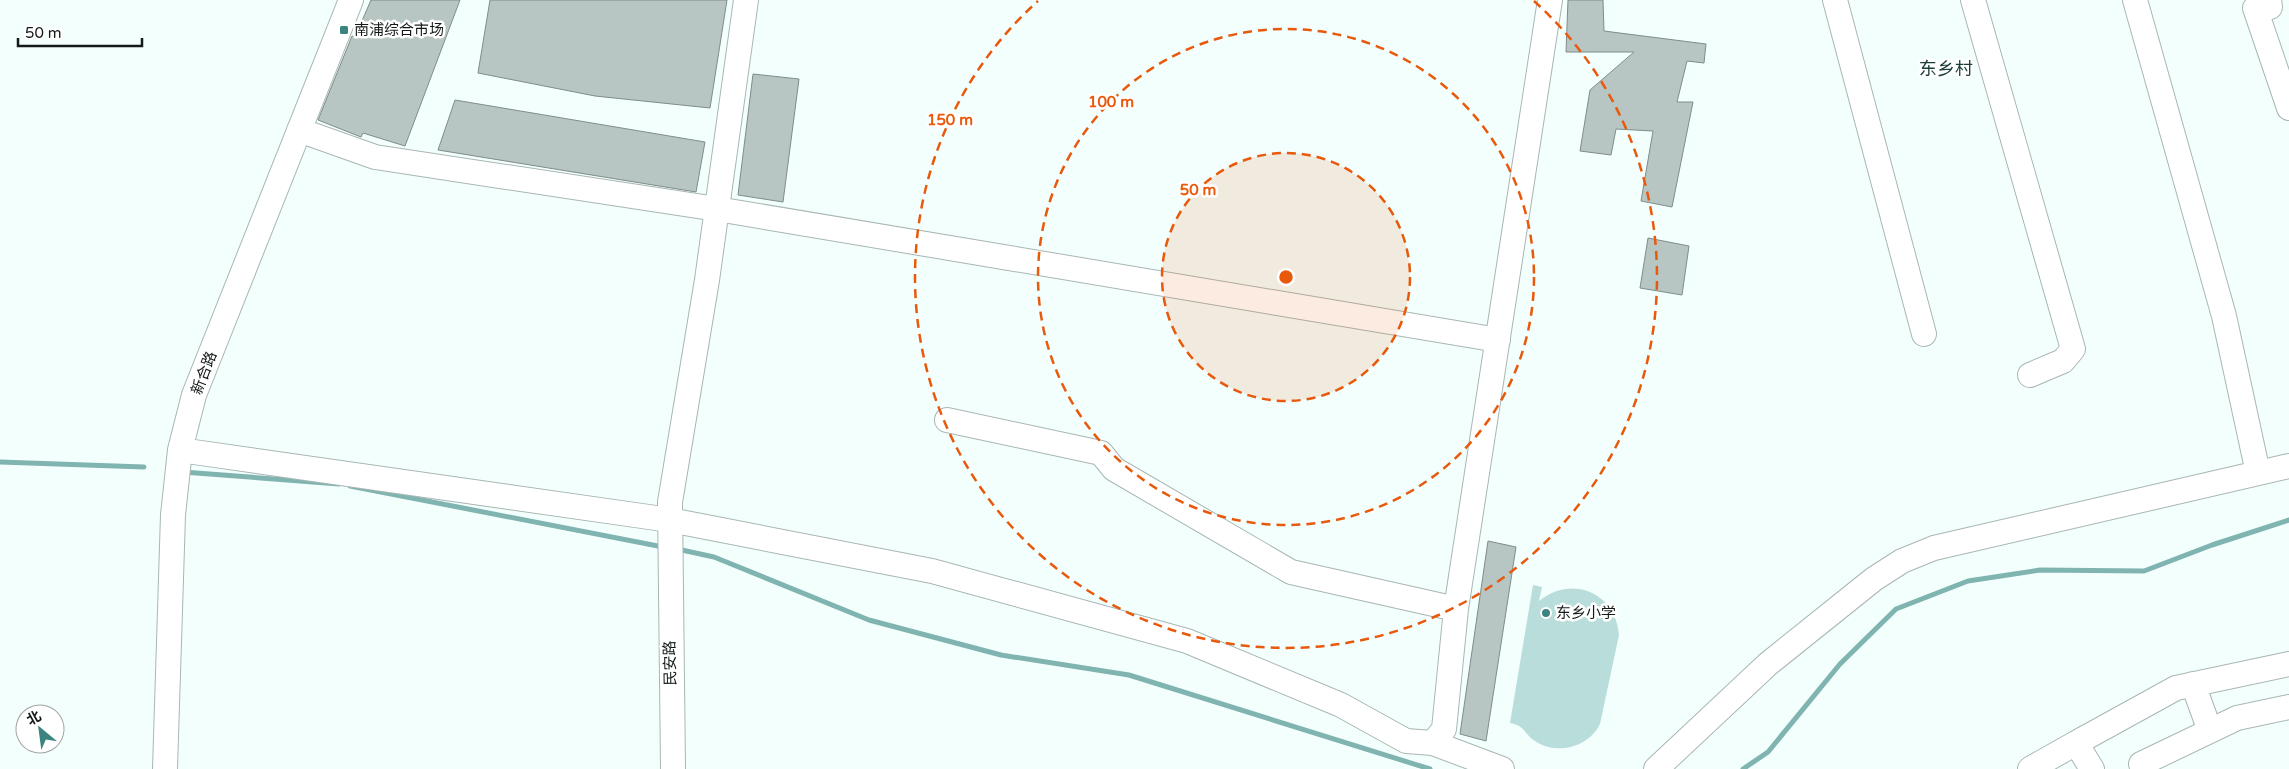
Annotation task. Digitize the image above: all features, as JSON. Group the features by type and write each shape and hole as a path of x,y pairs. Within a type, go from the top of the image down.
{"street":[{"name":"新合路","path":"165,769 173,515 179,464 194,395 351,0"},
{"name":"民安路","path":"672,769 670,502 717,209 746,0"},
{"path":"1433,743 1444,729 1456,608 1550,0"},
{"path":"1835,0 1924,334"},
{"path":"1973,0 2073,348 2063,361 2030,375"},
{"path":"2135,0 2224,316 2258,473"},
{"path":"2269,0 2270,7 2255,8 2289,108"},
{"path":"299,130 375,157 717,209 1498,340"},
{"path":"947,420 1101,453 1114,469 1291,572 1456,608"},
{"path":"179,464 670,520 932,571 1187,640 1341,705 1406,741 1433,743 1502,769"},
{"path":"1656,769 1768,664 1874,579 1902,560 1934,548 2289,466"},
{"path":"2030,769 2176,688 2289,664"},
{"path":"2193,684 2210,731"},
{"path":"2143,769 2141,764 2237,718 2289,707"},
{"path":"2076,743 2092,769"}],"shaded area":[{"path":"1533,585 1542,587 1539,601 1552,593 1565,589 1578,589 1590,592 1610,608 1616,620 1619,635 1600,724 1588,738 1571,747 1552,748 1543,746 1531,738 1522,728 1510,723"}],"building":[{"path":"371,0 460,0 405,146 363,133 361,137 318,120 352,36 355,37"},
{"path":"490,0 727,0 710,108 595,96 478,73"},
{"path":"1568,0 1603,0 1604,31 1706,44 1704,63 1687,61 1677,102 1693,102 1672,207 1641,201 1653,131 1616,129 1611,155 1580,151 1590,90 1634,52 1566,52"},
{"path":"753,74 799,79 783,202 738,195"},
{"path":"455,100 705,142 696,192 438,150"},
{"path":"1648,238 1689,246 1682,295 1640,288"},
{"path":"1488,541 1516,547 1486,741 1460,734"}],"waterway":[{"path":"0,462 144,467"},
{"path":"183,472 339,484"},
{"path":"350,486 663,547"},
{"path":"1743,769 1768,752 1840,664 1896,609 1968,581 2040,570 2144,571 2212,545 2289,520"},
{"path":"677,549 714,557 869,620 1001,655 1129,675 1430,769"}],"place":[{"name":"南浦综合市场","path":"344,30"},
{"name":"东乡小学","path":"1546,613"}],"district":[{"name":"东乡村","path":"1946,69"}]}
